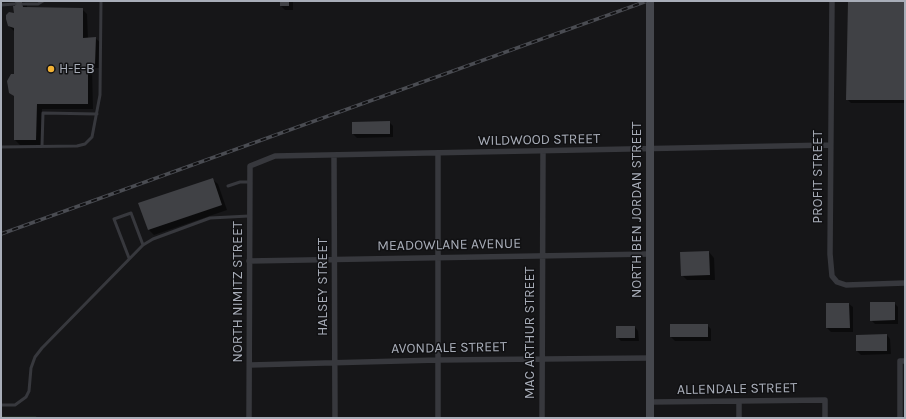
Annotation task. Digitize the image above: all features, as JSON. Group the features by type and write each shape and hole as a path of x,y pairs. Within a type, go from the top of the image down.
{"street":[{"name":"NORTH BEN JORDAN STREET","path":"650,1 650,418"},
{"name":"PROFIT STREET","path":"832,1 830,145 832,276 837,282 846,285 905,283"},
{"name":"WILDWOOD STREET","path":"250,166 275,156 543,152 830,145"},
{"name":"MAC ARTHUR STREET","path":"542,418 543,152"},
{"path":"438,154 438,418"},
{"name":"HALSEY STREET","path":"334,155 335,418"},
{"name":"NORTH NIMITZ STREET","path":"249,418 250,166"},
{"name":"MEADOWLANE AVENUE","path":"249,261 650,254"},
{"name":"AVONDALE STREET","path":"250,365 438,360 650,358"},
{"path":"900,418 903,361"},
{"name":"ALLENDALE STREET","path":"651,402 825,400 825,418"},
{"path":"739,401 739,418"}],"lane":[{"path":"22,4 38,4 43,1"},
{"path":"1,147 77,146 85,144 92,137 100,95 101,1"},
{"path":"1,5 15,4"},
{"path":"42,146 43,113 97,114"},
{"path":"228,186 240,182 250,182"},
{"path":"129,258 114,219 131,213 143,245"},
{"path":"1,405 15,405 26,397 35,357 143,245 152,240 210,218 250,216"}],"shaded area":[{"path":"1,416 36,416 37,418 1,418"}],"building":[{"name":"H-E-B","path":"15,1 22,1 23,7 83,8 83,38 96,37 95,64 88,63 88,104 37,104 36,140 14,140 14,96 9,93 7,81 11,74 14,74 14,28 8,26 6,15 9,12 14,13 13,6 15,6"},
{"path":"280,1 289,1 289,6 280,6"},
{"path":"848,1 905,1 905,100 846,100"},
{"path":"390,121 390,134 352,134 352,122"},
{"path":"213,178 222,205 148,230 138,203"},
{"path":"709,251 710,275 681,276 680,252"},
{"path":"870,302 895,302 895,320 870,321"},
{"path":"826,303 849,303 850,328 826,328"},
{"path":"670,324 708,324 708,337 670,337"},
{"path":"616,326 635,326 635,338 616,338"},
{"path":"887,334 887,351 856,351 856,335"}],"railway":[{"path":"1,234 647,1"}],"place":[{"name":"H-E-B","path":"51,69"}]}
